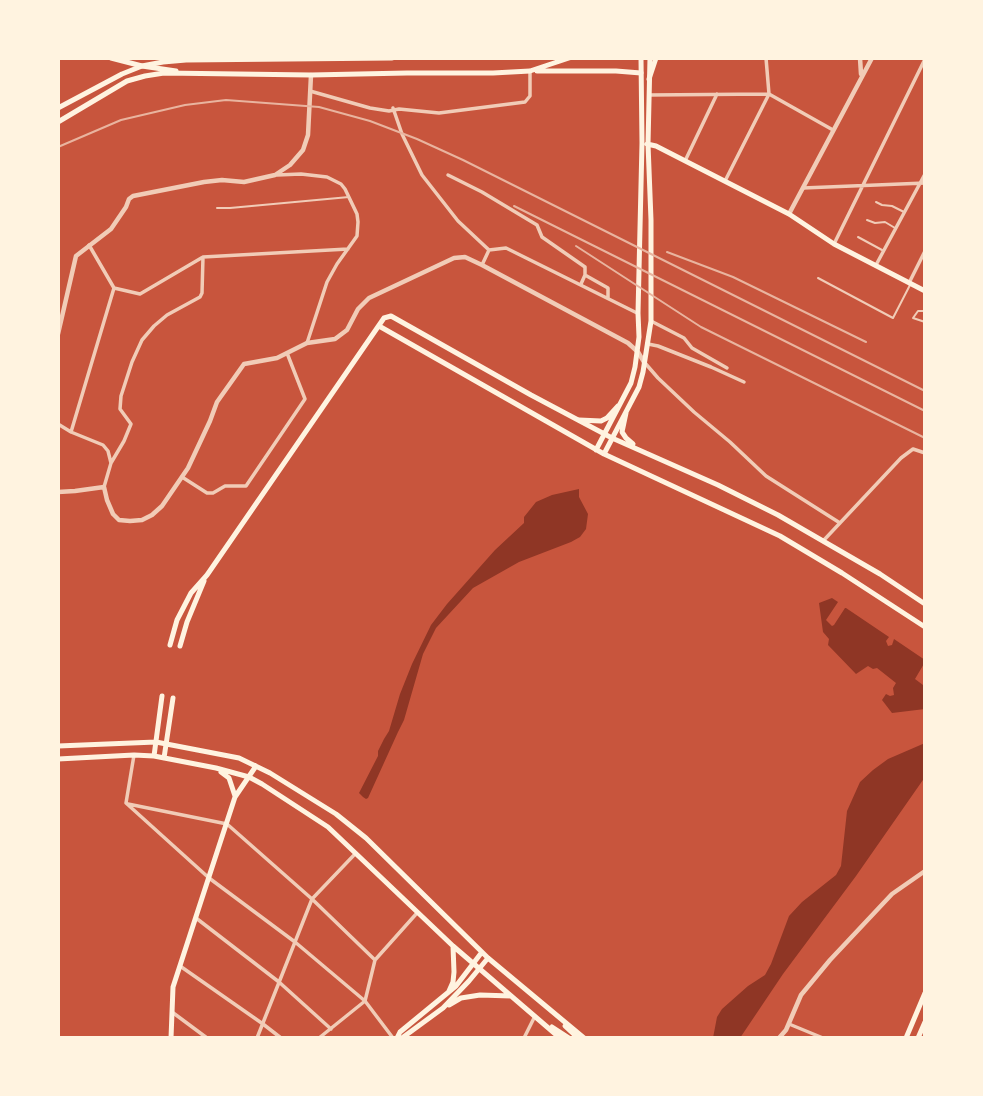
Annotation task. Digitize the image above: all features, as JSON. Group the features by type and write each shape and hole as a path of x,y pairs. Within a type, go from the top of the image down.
{"main road":[{"path":"111,58 186,73"},
{"path":"58,108 122,74 163,62 392,58"},
{"path":"530,71 569,58"},
{"path":"604,454 639,387 651,321 651,220 640,58"},
{"path":"596,450 631,383 638,352 650,58"},
{"path":"649,79 656,58"},
{"path":"58,122 127,81 164,73 641,73"},
{"path":"645,144 656,146 789,214 834,244 925,291"},
{"path":"170,645 177,620 191,593 207,575 384,318 391,316 604,434 718,485 824,540 925,604"},
{"path":"379,326 596,450 780,536 925,627"},
{"path":"578,420 601,422 620,404"},
{"path":"626,411 622,432 640,451"},
{"path":"180,646 207,575"},
{"path":"154,756 162,696"},
{"path":"164,758 173,698"},
{"path":"58,746 156,742 239,758 256,766 352,827 488,958 578,1038"},
{"path":"58,760 154,756 216,768 262,783 328,827 453,946 560,1038"},
{"path":"171,1038 173,987 235,797 256,766"},
{"path":"216,768 229,778 235,797"},
{"path":"448,993 453,982 453,946"},
{"path":"395,1038 448,993 464,977 482,952"},
{"path":"443,1008 488,958"},
{"path":"906,1038 925,993"},
{"path":"402,1038 461,998 497,994 511,996"},
{"path":"537,1000 584,1038"},
{"path":"535,1016 569,1038"},
{"path":"918,1038 925,1022"}],"street":[{"path":"725,181 769,94 766,58"},
{"path":"860,58 861,78"},
{"path":"789,214 872,58"},
{"path":"834,244 925,59"},
{"path":"310,91 370,108 439,113 525,102 530,96 530,71"},
{"path":"275,175 303,150 308,135 311,75"},
{"path":"685,161 717,94"},
{"path":"649,95 769,94 833,130"},
{"path":"393,108 402,134 422,174 458,221 489,250 506,248 638,313"},
{"path":"58,334 76,256 111,229 129,199 205,181 244,182 275,175 301,174 327,177 341,184 357,214 358,229 357,236 327,282 307,343"},
{"path":"876,265 925,174"},
{"path":"447,175 482,192 537,225 542,237 585,267 585,275 580,284"},
{"path":"803,188 925,183"},
{"path":"71,432 114,288 89,245"},
{"path":"114,288 140,294 203,257 348,249"},
{"path":"482,265 489,250"},
{"path":"910,283 924,254"},
{"path":"203,257 200,297 167,315 142,340 121,396 120,409 131,424 111,463 104,487 113,514 119,520 142,520 162,506 188,468 217,402 244,364 277,358 307,343 335,339 347,330 358,309 369,298 454,258 465,257 628,343 658,378 766,476 840,523"},
{"path":"585,275 608,288 608,298"},
{"path":"651,321 684,338 692,348 727,368"},
{"path":"648,344 744,382"},
{"path":"182,477 207,494 225,486 246,486 305,399 287,354"},
{"path":"58,424 103,444 111,463"},
{"path":"824,540 901,458 913,449 925,453"},
{"path":"58,492 104,487"},
{"path":"126,803 134,755"},
{"path":"126,803 227,824 312,899 375,960"},
{"path":"126,803 209,878 295,942 365,1002 395,1038"},
{"path":"257,1038 312,899 356,852"},
{"path":"779,1038 789,1024 802,995 830,960 892,894 925,871"},
{"path":"319,1038 365,1002 375,960 418,911"},
{"path":"196,918 279,982 331,1029"},
{"path":"180,966 281,1038"},
{"path":"172,1012 207,1038"},
{"path":"524,1038 535,1016"},
{"path":"789,1024 823,1038"}],"lane":[{"path":"217,208 350,197"},
{"path":"876,202 904,212"},
{"path":"867,220 885,222 895,228"},
{"path":"858,237 883,251"},
{"path":"818,278 893,318 910,283"},
{"path":"925,311 918,311 913,317 925,322"}],"shaded area":[{"path":"579,489 579,497 588,514 586,529 580,537 519,562 473,588 436,628 423,654 404,720 368,798 363,797 359,793 389,731 400,694 431,625 495,550 524,523 524,517 536,502"},
{"path":"832,598 838,602 826,620 832,626 846,608 889,637 886,641 888,646 892,645 894,639 925,660 915,679 923,685 925,681 925,709 892,713 882,700 886,694 894,695 893,688 896,683 877,668 868,666 856,674 828,645 829,639 823,632 819,603"},
{"path":"925,743 925,777 740,1038 713,1038 717,1017 722,1009 765,975 789,916 836,875 841,866 847,811 860,782 888,759"}],"railway":[{"path":"58,147 121,120 185,105 226,100 319,107 370,121 463,160 925,391"},
{"path":"514,206 925,411"},
{"path":"576,246 701,327 925,438"},
{"path":"667,252 733,277 866,342"}]}
